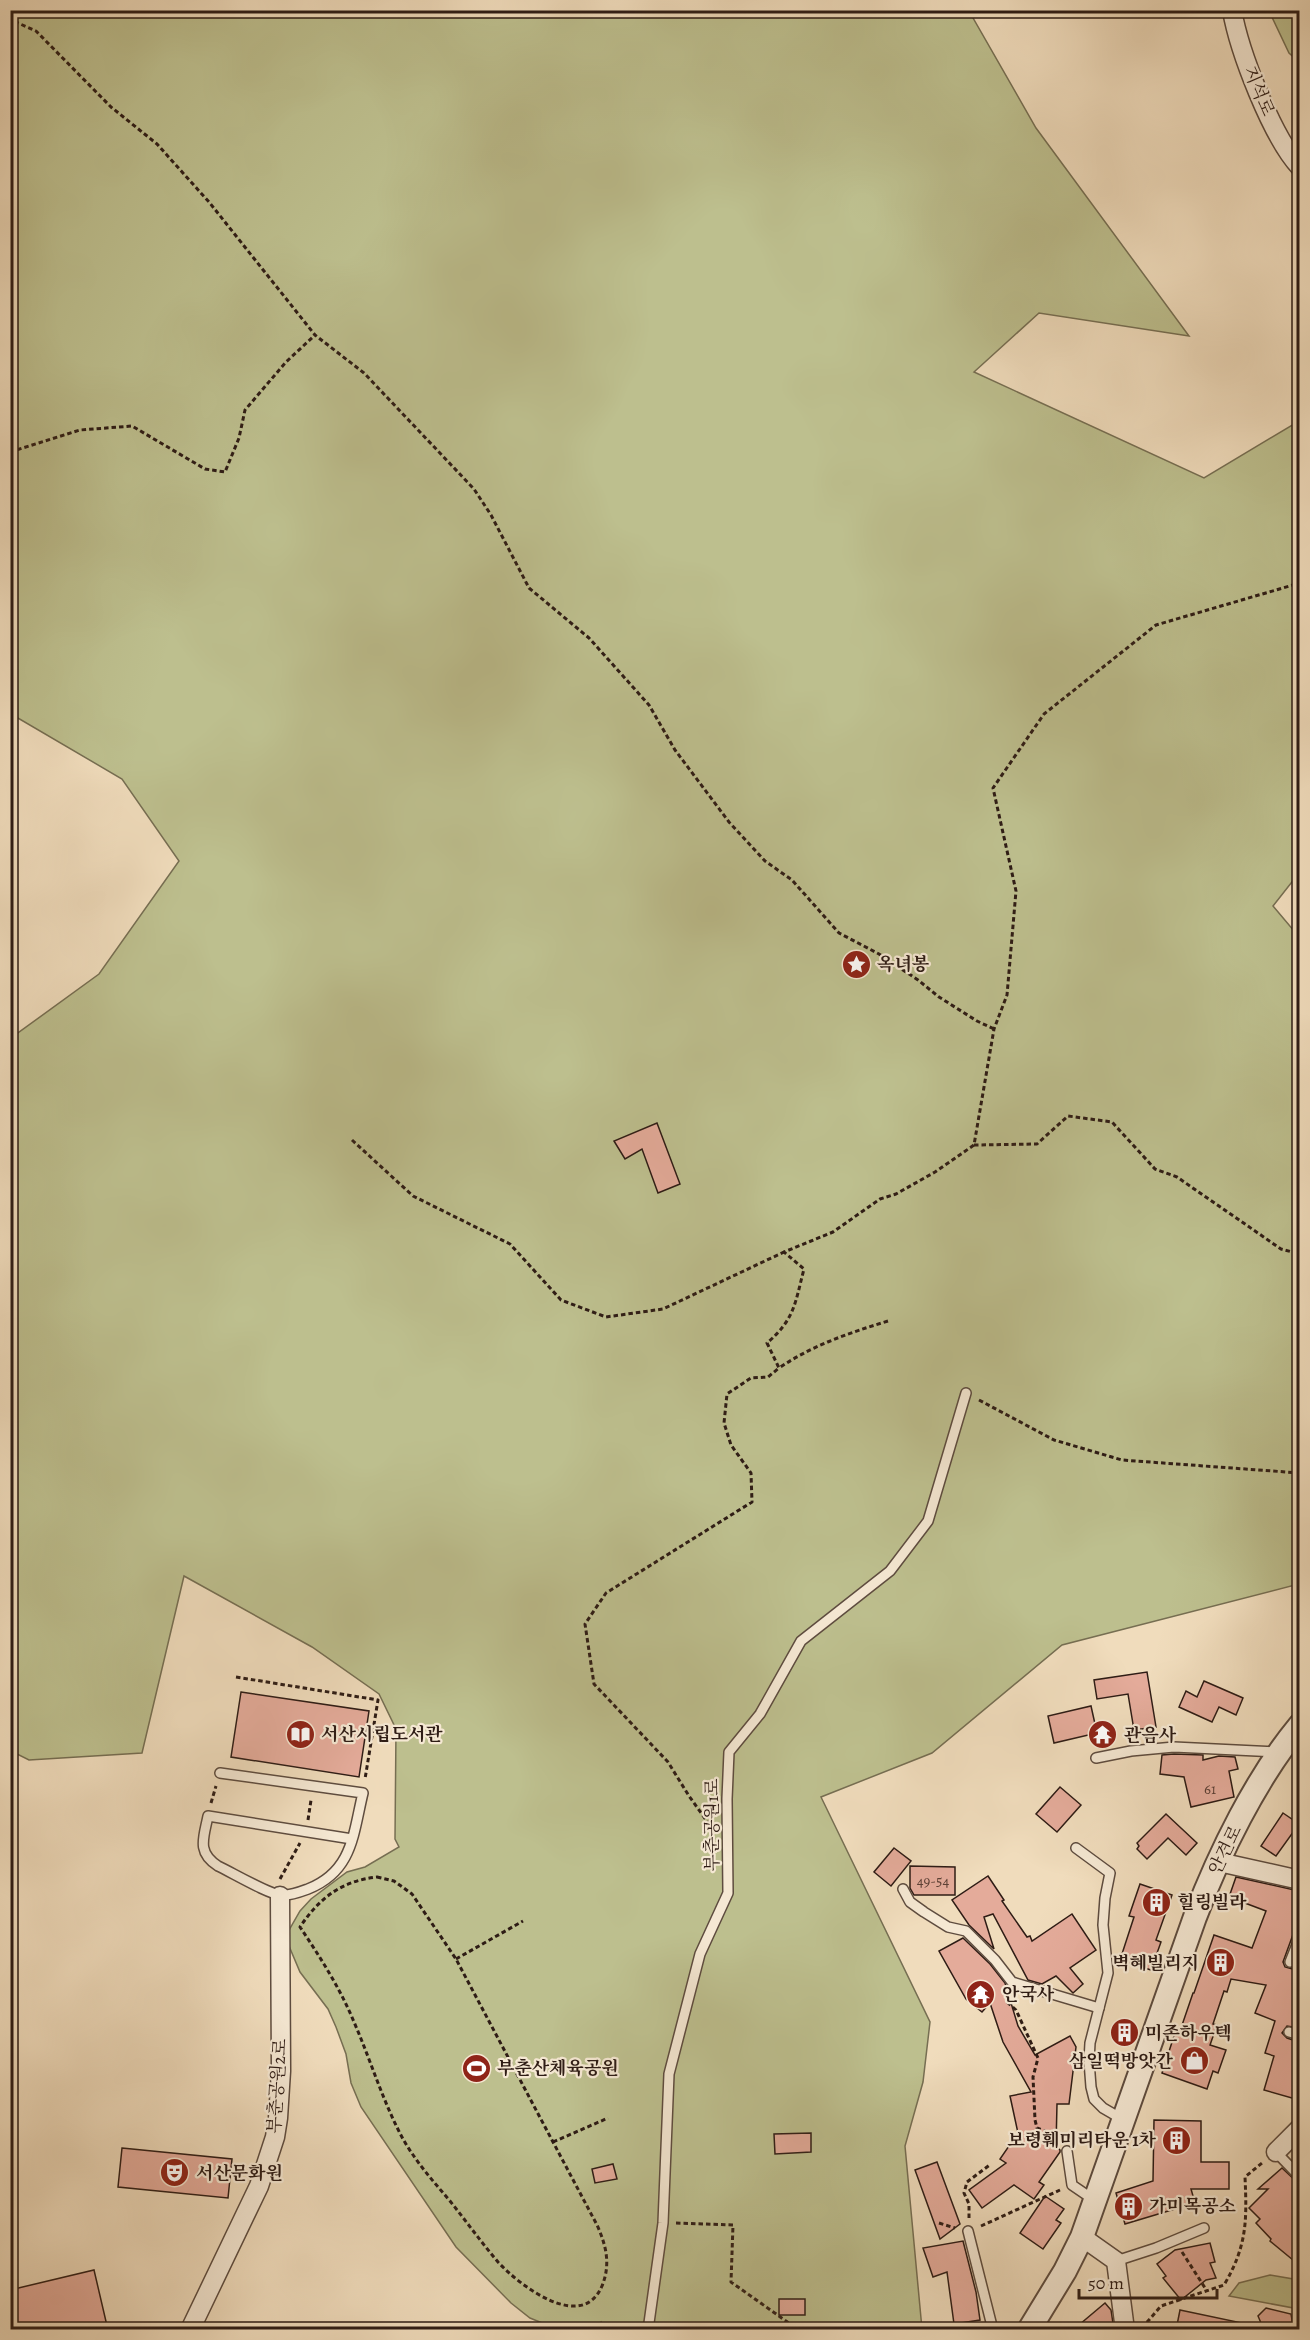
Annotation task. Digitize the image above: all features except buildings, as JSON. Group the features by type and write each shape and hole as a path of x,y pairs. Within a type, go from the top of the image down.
{"street":[{"name":"지석로","path":"1232,10 1239,42 1253,81 1288,155 1299,166"},
{"name":"안견로","path":"1029,2330 1065,2271 1082,2237 1195,1917 1219,1862 1248,1806 1299,1725"},
{"path":"1219,1862 1299,1880"},
{"name":"부춘공원2로","path":"190,2330 259,2186 275,2137 281,2071 279,1896"},
{"path":"1276,2152 1299,2128"},
{"path":"1082,2237 1116,2261 1125,2330"}],"lane":[{"name":"부춘공원1로","path":"648,2330 663,2223 669,2074 700,1954 728,1893 729,1752 760,1714 801,1641 890,1571 928,1521 966,1393"},
{"path":"1096,1758 1131,1751 1174,1747 1280,1752"},
{"path":"220,1773 363,1793 352,1839 345,1859 330,1876 305,1890 279,1896 209,1861 203,1844 207,1816 352,1839"},
{"path":"1076,1848 1110,1873 1103,1924 1108,1973 1089,2050 1092,2093 1103,2108 1124,2120"},
{"path":"903,1889 910,1902 924,1912 948,1927 966,1931 996,1960 1012,1982 1099,2008"},
{"path":"1290,1962 1299,1937"},
{"path":"1289,2032 1299,2036"},
{"path":"1066,2151 1072,2185 1095,2200"},
{"path":"1276,2152 1299,2177"},
{"path":"1116,2261 1204,2228"},
{"path":"969,2231 993,2330"}],"path":[{"path":"10,15 18,23 36,31 111,107 157,144 209,202 315,335 364,373 474,489 491,515 529,588 589,638 649,705 675,750 729,822 765,861 792,880 839,933 879,954 939,997 994,1029"},
{"path":"10,452 80,429 132,426 205,469 225,472 238,438 245,410 286,362 315,335"},
{"path":"974,1145 994,1029 1007,995 1016,891 993,788 1044,714 1156,625 1299,583"},
{"path":"352,1140 413,1196 510,1244 561,1300 606,1317 663,1309 784,1252 833,1232 880,1199 896,1194 935,1172 974,1145 1037,1144 1068,1116 1112,1122 1155,1169 1177,1178 1281,1249 1299,1254"},
{"path":"779,1368 767,1343 784,1329 794,1308 804,1269 784,1252"},
{"path":"728,1850 689,1796 668,1762 594,1684 585,1624 606,1593 752,1502 752,1473 731,1445 724,1423 727,1394 751,1378 768,1377 801,1353 834,1338 888,1321"},
{"path":"966,1393 1054,1440 1122,1460 1299,1473"},
{"path":"236,1677 378,1700 363,1793"},
{"path":"207,1816 220,1773"},
{"path":"279,1896 280,1878 292,1860 305,1831 313,1786"},
{"path":"377,1877 387,1879 412,1894 456,1959 597,2224 607,2253 606,2273 595,2299 580,2306 551,2300 528,2288 499,2263 414,2157 395,2122 339,1990 300,1926 322,1900 352,1881 377,1877"},
{"path":"456,1959 523,1921"},
{"path":"1019,1985 1009,1995 1007,2002 1016,2010 1038,2058 1034,2077 1037,2128 1047,2132 1066,2151"},
{"path":"553,2142 608,2118"},
{"path":"1141,2330 1161,2306 1224,2285 1235,2266 1245,2238 1245,2177 1276,2152"},
{"path":"969,2231 969,2204 964,2193 967,2182 991,2164"},
{"path":"939,2223 969,2231 1072,2185"},
{"path":"663,2223 733,2225 731,2282 793,2326 793,2330"},
{"path":"1175,2240 1207,2291"}],"green space":[{"path":"11,11 969,11 1036,128 1189,336 1039,313 974,372 1204,478 1299,421 1299,873 1273,906 1300,938 1299,1584 1062,1645 932,1753 821,1797 930,2022 923,2082 905,2146 922,2329 601,2330 601,2322 588,2329 567,2329 547,2325 530,2318 511,2303 456,2247 361,2107 351,2083 346,2054 328,2009 300,1972 289,1946 288,1932 300,1911 311,1899 347,1872 365,1867 399,1847 395,1839 396,1729 379,1694 312,1647 184,1576 142,1753 29,1760 11,1751 11,1038 99,974 179,861 122,779 11,714"},
{"path":"1269,11 1299,11 1299,62 1289,53"},
{"path":"1270,2275 1299,2280 1299,2309 1229,2296 1239,2283"}],"place":[{"name":"옥녀봉","path":"856,964"},
{"name":"서산시립도서관","path":"300,1734"},
{"name":"관음사","path":"1103,1735"},
{"name":"힐링빌라","path":"1156,1902"},
{"name":"벽혜빌리지","path":"1220,1963"},
{"name":"안국사","path":"981,1994"},
{"name":"미존하우텍","path":"1124,2033"},
{"name":"삼일떡방앗간","path":"1194,2061"},
{"name":"부춘산체육공원","path":"476,2068"},
{"name":"보령훼미리타운 1차","path":"1177,2140"},
{"name":"서산문화원","path":"175,2173"},
{"name":"가미목공소","path":"1128,2206"}]}
